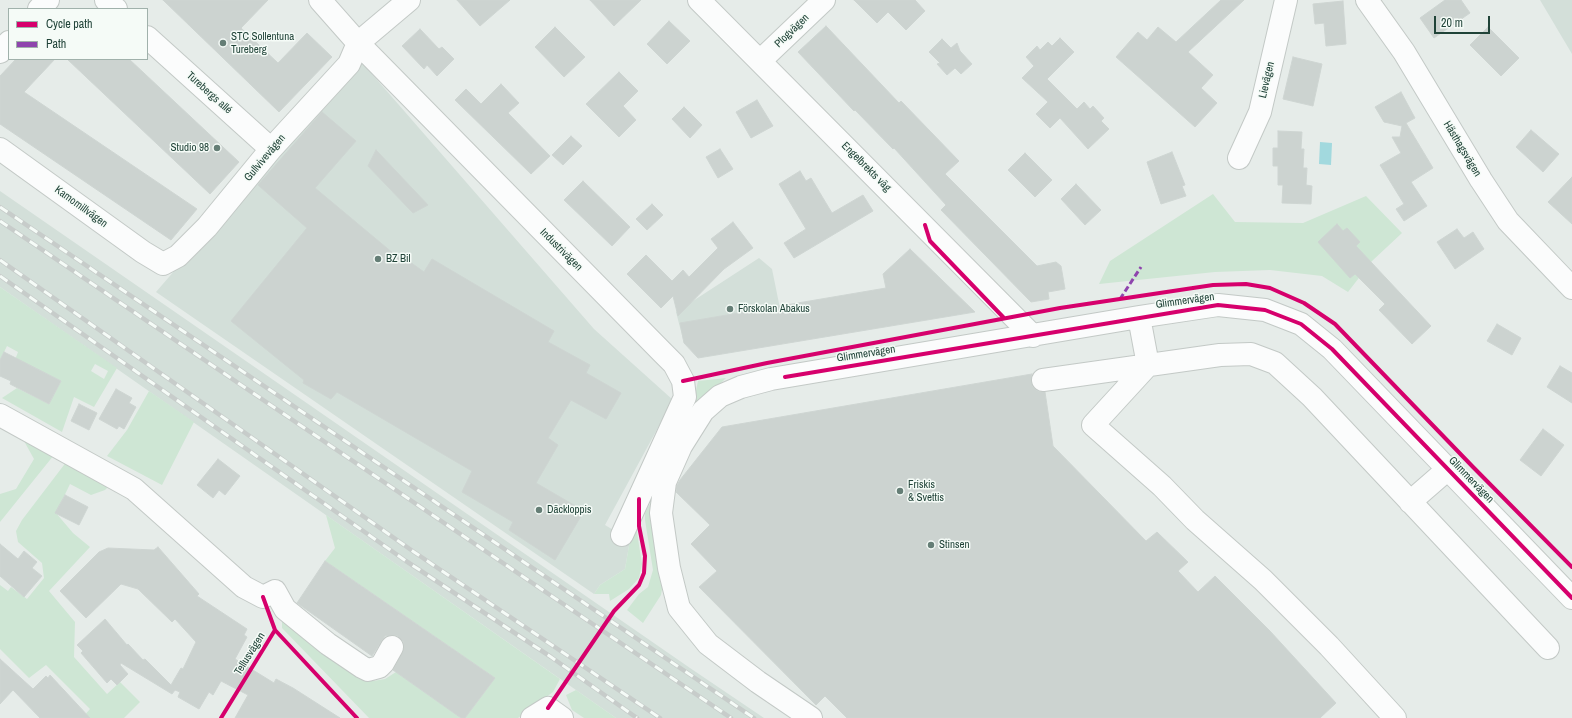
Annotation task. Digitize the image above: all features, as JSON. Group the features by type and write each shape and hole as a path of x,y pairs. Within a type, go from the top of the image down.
{"street":[{"path":"40,8 48,0"},
{"path":"106,0 115,8"},
{"name":"Industrivägen","path":"320,0 358,43 674,364 683,381 685,396 622,535"},
{"path":"358,43 409,0"},
{"name":"Engelbrekts väg","path":"699,0 1033,336"},
{"name":"Plogvägen","path":"760,61 824,0"},
{"name":"Lievägen","path":"1239,158 1260,112 1286,0"},
{"name":"Hästhagsvägen","path":"1367,0 1404,52 1508,221 1572,288"},
{"name":"Turebergs allé","path":"148,38 271,149"},
{"path":"0,52 8,43"},
{"name":"Gullvivevägen","path":"163,264 178,256 207,227 271,149 349,64 358,43"},
{"name":"Kamomillvägen","path":"0,149 143,252 163,264"},
{"name":"Glimmervägen","path":"811,718 758,682 708,644 679,608 669,568 661,514 665,482 681,446 703,411 720,396 741,387 785,377 1139,317 1218,305 1264,310 1301,324 1332,349 1572,598"},
{"path":"1139,317 1148,365"},
{"path":"1043,380 1220,355 1250,354 1276,363 1312,397 1548,648"},
{"path":"1148,365 1093,425 1162,486 1195,520 1263,580 1395,718"},
{"path":"0,415 134,489 244,587 263,597 275,592 285,609 328,644 362,668 368,670 379,667 392,647"},
{"path":"1410,502 1448,469"}],"shaded area":[{"path":"1540,0 1572,0 1572,54"},
{"path":"358,58 594,329 673,400 605,525 630,540 625,569 600,585 594,594 156,292"},
{"path":"0,191 764,718 616,718 0,287"},
{"name":"Förskolan Abakus","path":"759,258 772,269 787,343 684,343 676,312"}],"green space":[{"path":"1213,194 1235,222 1303,223 1366,196 1402,233 1372,261 1348,292 1322,276 1270,270 1215,272 1099,284 1110,261"},
{"path":"0,287 117,368 94,407 74,397 62,432 2,398 17,388 49,404 61,381 21,361 15,360 18,352 7,346 0,360","holes":["95,364 108,371 104,379 91,371"]},
{"path":"726,378 691,413 698,381"},
{"path":"149,391 194,422 162,485 107,456 127,430"},
{"path":"26,439 54,455 0,522 0,494 16,489 34,459 24,441"},
{"path":"67,461 109,486 105,490 91,495 70,484 56,513 73,533 90,547 49,591 75,622 74,657 107,694 120,682 140,702 124,718 82,718 90,709 46,665 29,678 0,649 0,585 8,591 11,587 27,599 44,578 42,563 18,542 16,531 22,520"},
{"path":"656,492 665,572 661,595 643,623 627,610 639,594 648,587 653,570 645,513"},
{"path":"326,515 560,679 553,692 518,718 465,718 495,678 325,561 335,548"},
{"path":"636,526 642,564 639,578 629,589 610,601 609,594 594,594 600,585 625,569 630,540"},
{"path":"282,621 359,675 373,681 385,679 396,672 461,718 369,718 282,628"},
{"path":"576,690 616,718 584,718 572,710 566,695"}],"water":[{"path":"1320,142 1332,143 1331,165 1319,164"}],"building":[{"path":"163,0 268,0 241,28 278,63 307,33 332,57 279,112"},
{"path":"457,0 510,0 480,26"},
{"path":"590,0 641,0 614,26"},
{"path":"854,0 915,0 925,11 906,30 888,12 877,23"},
{"path":"1221,0 1244,0 1188,52 1213,75 1201,88 1217,103 1195,127 1116,57 1138,32 1147,40 1158,27 1176,42"},
{"path":"1445,0 1461,0 1470,13 1434,38 1420,18"},
{"path":"1343,1 1346,44 1326,46 1324,23 1315,24 1313,4"},
{"path":"669,21 690,41 667,64 647,44"},
{"path":"826,26 899,103 901,101 959,161 945,174 1037,266 1056,262 1061,266 1065,289 1048,292 1049,299 1031,302 941,210 946,205 894,148 893,149 855,110 854,111 798,52"},
{"path":"555,27 585,57 564,77 535,47"},
{"path":"1488,27 1519,58 1501,76 1470,45"},
{"path":"420,29 439,49 442,47 454,59 437,76 427,65 424,69 402,46"},
{"path":"1060,38 1074,52 1047,79 1077,109 1084,102 1090,109 1093,106 1104,118 1101,121 1109,129 1088,149 1060,118 1050,128 1036,114 1048,102 1022,78 1034,66 1026,57 1037,46 1040,50 1048,42 1052,46"},
{"path":"942,39 951,48 957,43 960,51 972,64 961,74 955,68 947,75 937,64 940,63 929,52"},
{"path":"1293,57 1322,64 1313,106 1283,99"},
{"path":"15,60 54,60 24,92 197,209 171,240 0,124 0,76"},
{"path":"68,60 130,60 239,162 210,194"},
{"path":"619,72 638,91 623,106 636,120 619,137 586,104"},
{"path":"501,84 519,103 508,113 550,156 531,174 455,100 466,89 481,104"},
{"path":"1401,92 1415,118 1406,123 1433,168 1411,182 1427,206 1404,221 1396,209 1404,204 1380,165 1401,153 1392,137 1400,137 1402,126 1384,122 1375,107"},
{"path":"757,100 773,126 751,138 736,112"},
{"path":"684,107 702,125 690,138 672,119"},
{"path":"322,112 356,141 315,188 400,259 403,257 424,272 432,259 554,331 548,342 590,365 586,373 621,393 606,419 571,400 548,438 558,445 536,483 584,511 555,560 509,530 513,522 462,492 472,471 337,392 331,399 303,383 304,380 231,321 307,228 258,185"},
{"path":"1531,130 1559,154 1543,172 1516,147"},
{"path":"1278,131 1302,132 1301,149 1304,149 1303,168 1307,168 1306,185 1312,186 1311,204 1282,203 1283,185 1278,185 1278,166 1273,166 1273,148 1278,148"},
{"path":"571,136 582,146 563,165 552,155"},
{"path":"720,149 733,169 718,178 706,157"},
{"path":"376,150 428,205 413,213 368,166"},
{"path":"1172,152 1185,185 1182,186 1186,196 1161,204 1147,162"},
{"path":"1025,153 1052,180 1035,197 1008,170"},
{"path":"800,171 806,181 811,178 832,213 863,195 873,211 794,258 784,243 806,229 779,184"},
{"path":"1572,177 1572,224 1548,202"},
{"path":"583,181 630,227 612,246 564,200"},
{"path":"1076,184 1101,210 1085,225 1061,199"},
{"path":"652,204 663,215 647,230 636,219"},
{"path":"733,222 753,248 724,269 678,316 673,296 661,308 627,274 646,255 672,281 683,270 689,277 718,248 711,239"},
{"path":"1337,224 1343,231 1347,228 1360,242 1356,246 1431,326 1412,344 1379,310 1385,304 1355,274 1350,278 1318,242"},
{"path":"1457,229 1464,238 1473,232 1484,249 1455,269 1437,242"},
{"path":"910,249 975,312 698,358 684,343 680,323 886,288 883,274"},
{"path":"1497,324 1521,338 1512,355 1487,341"},
{"path":"4,352 61,381 49,404 10,384 11,381 0,376 0,360"},
{"path":"1560,366 1572,373 1572,403 1547,387"},
{"name":"Stinsen","path":"1032,374 1031,381 1033,387 1038,391 1045,392 1053,446 1146,541 1157,532 1188,562 1178,571 1198,592 1215,576 1270,631 1336,703 1320,718 847,718 825,696 816,705 699,587 717,571 691,544 710,525 676,492 677,485 722,427"},
{"path":"116,389 132,398 129,403 136,407 124,429 119,426 117,429 99,419"},
{"path":"79,404 97,413 89,430 71,421"},
{"path":"1543,429 1564,445 1541,476 1520,460"},
{"path":"218,459 240,476 225,495 219,490 213,498 197,485"},
{"path":"65,495 88,507 79,525 55,513"},
{"path":"0,544 18,559 24,551 37,562 32,568 42,576 24,597 0,576"},
{"path":"158,547 199,594 197,596 247,629 244,635 247,637 235,659 274,683 276,679 293,688 340,718 235,718 248,695 221,681 213,695 209,692 199,709 178,697 180,692 175,690 172,694 121,663 120,665 128,674 117,685 111,679 107,683 81,653 83,651 77,645 105,619 127,645 128,644 143,660 145,659 171,685 181,668 183,669 196,642 175,619 172,622 138,589 121,584 86,618 60,591 99,552 108,548 154,550"},
{"path":"325,561 495,678 465,718 461,718 393,670 404,647 403,641 398,636 385,636 372,656 297,603"},
{"path":"0,659 33,689 46,676 48,678 50,675 90,718 40,718 13,690 0,704"}],"railway":[{"path":"0,207 754,718"},
{"path":"0,221 731,718"},
{"path":"0,260 414,552 660,718"},
{"path":"0,276 406,561 551,657 637,718"}],"marked path":[{"path":"1120,299 1141,267"}],"cycle path":[{"path":"925,225 930,241 1004,318"},
{"path":"683,381 767,363 1060,308 1213,285 1246,284 1270,288 1304,303 1335,324 1572,567"},
{"path":"785,377 1218,305 1265,310 1301,324 1332,349 1572,598"},
{"path":"548,708 614,611 639,585 644,573 645,556 639,526 639,499"},
{"name":"Tellusvägen","path":"221,718 275,630 263,597"},
{"path":"275,630 357,718"}],"place":[{"name":"STC Sollentuna Tureberg","path":"223,43"},
{"name":"Studio 98","path":"217,148"},
{"name":"BZ Bil","path":"378,259"},
{"name":"Förskolan Abakus","path":"730,309"},
{"name":"Friskis & Svettis","path":"900,491"},
{"name":"Däckloppis","path":"539,510"},
{"name":"Stinsen","path":"931,545"}]}
